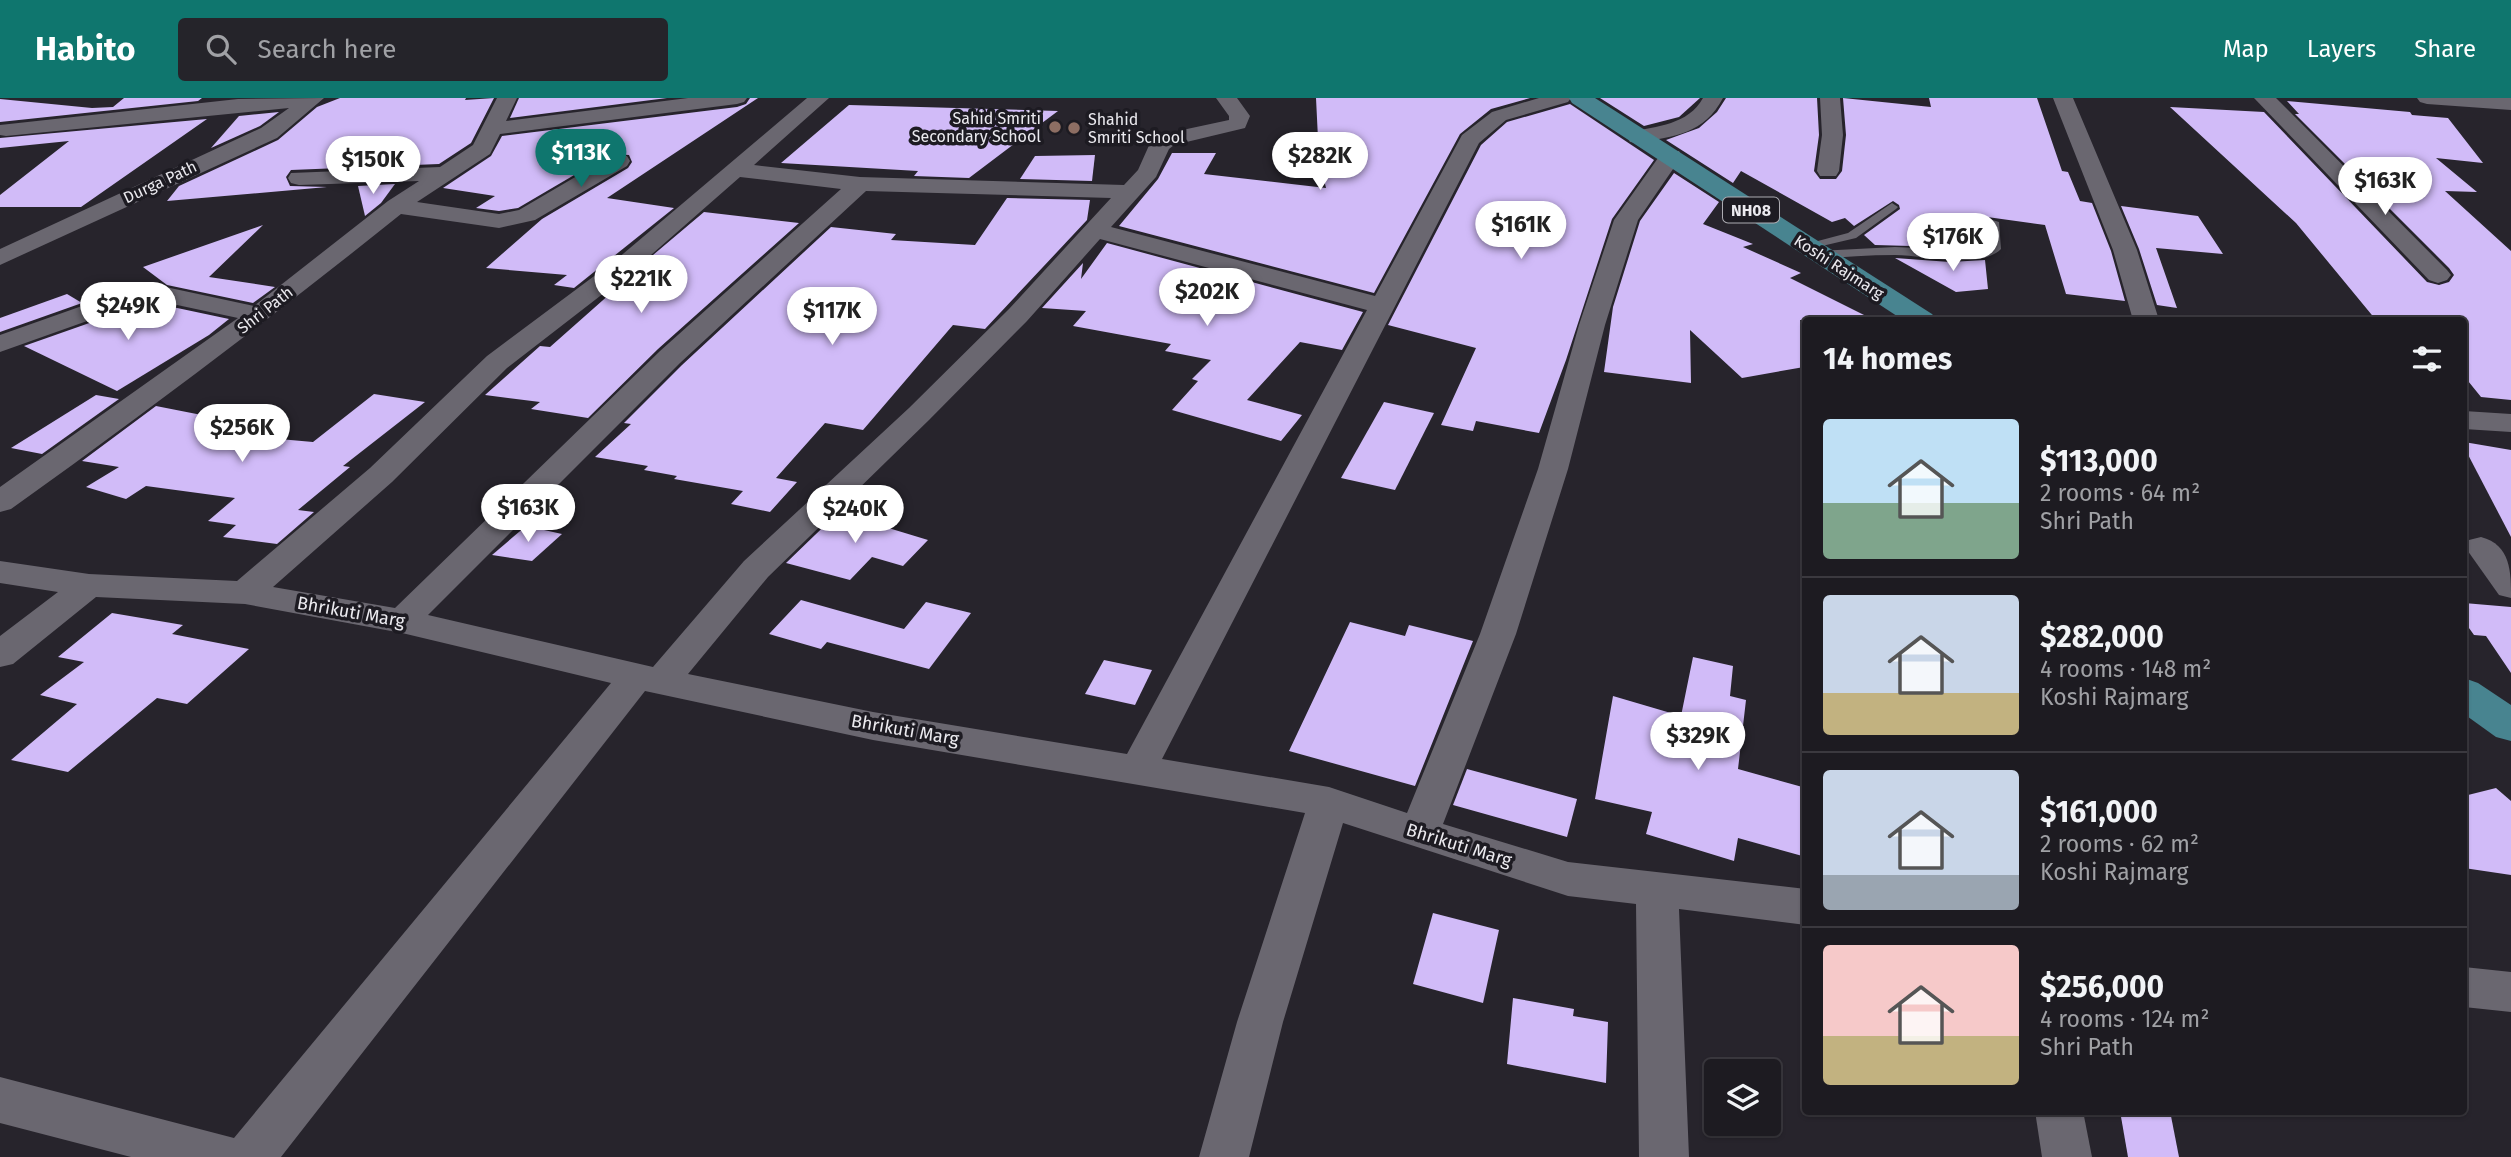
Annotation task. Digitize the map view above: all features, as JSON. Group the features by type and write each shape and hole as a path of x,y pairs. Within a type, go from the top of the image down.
{"main road":[{"name":"Koshi Rajmarg","path":"1580,98 1917,317"},
{"path":"2467,695 2511,726"}],"street":[{"name":"Shri Path","path":"0,502 259,315 396,206 482,149 507,98"},
{"path":"492,129 737,98"},
{"path":"245,593 381,475 497,362 626,264 819,98"},
{"path":"250,1157 649,679 756,569 919,414 1018,315 1126,192 1147,172 1159,146 1167,140 1238,124 1240,116 1226,98"},
{"path":"1138,769 1470,140 1499,117 1561,98"},
{"path":"1638,136 1699,120 1708,111 1713,98"},
{"path":"1828,171 1834,118 1830,98"},
{"path":"2063,98 2124,250 2145,317"},
{"path":"2264,98 2438,275"},
{"path":"2427,98 2511,104"},
{"path":"3,131 313,99"},
{"name":"Durga Path","path":"0,258 269,133 313,99"},
{"path":"3,131 62,102"},
{"path":"1419,833 1506,609 1553,469 1592,325 1626,220 1671,156"},
{"path":"396,206 499,221 513,220 527,215 619,161"},
{"path":"737,170 860,184 1126,192"},
{"path":"299,178 449,173"},
{"path":"402,621 670,357 860,184"},
{"path":"1095,230 1381,306"},
{"path":"0,344 146,291 259,315"},
{"path":"2467,421 2511,424"},
{"path":"2480,547 2511,587"},
{"name":"Bhrikuti Marg","path":"0,572 89,585 245,593 402,621 649,679 873,726 1329,802 1568,879 1802,907"},
{"path":"0,655 89,585"},
{"path":"1224,1157 1260,1023 1329,802"},
{"path":"1657,889 1664,1157"},
{"path":"2467,986 2511,992"},
{"path":"0,1100 222,1157"},
{"path":"2060,1115 2067,1157"}],"lane":[{"path":"1812,251 1862,232 1892,207"},
{"path":"1812,251 1971,256 1986,254 1994,249 1993,222"}],"building":[{"path":"124,98 202,98 198,101 0,122 0,99 92,108 113,107"},
{"path":"340,98 494,98 471,143 439,164 291,170 286,177 290,186 327,187 167,201 179,186 278,140 317,107"},
{"path":"519,98 667,98 510,118"},
{"path":"750,98 758,98 607,198 674,208 574,288 554,285 567,275 486,268 542,219 628,168 632,162 629,155 610,154 518,208 499,211 476,208 495,196 443,188 491,156 502,136 737,107 746,104"},
{"path":"1316,98 1530,98 1491,109 1460,134 1374,293 1119,226 1158,179 1172,153 1216,153 1204,174 1326,188 1319,159"},
{"path":"1600,98 1700,98 1679,117 1644,126"},
{"path":"1726,98 1817,98 1819,135 1814,171 1820,179 1836,179 1842,171 1846,135 1843,98 1931,107 1929,98 2037,98 2062,171 2068,172 2080,201 2092,203 2111,251 2125,301 2066,294 2045,225 1980,216 1982,248 1875,245 1864,235 1900,209 1893,201 1854,226 1845,218 1832,222 1741,171 1733,183 1666,140 1699,128 1717,112"},
{"path":"2287,101 2448,118 2483,163 2436,158 2477,192 2445,191 2511,251 2511,400 2481,397 2467,380 2467,317 2374,317 2296,223 2170,107 2264,112 2427,282 2439,285 2449,282 2454,275 2449,268 2295,114 2299,114"},
{"path":"1570,104 1654,160 1612,219 1539,433 1476,421 1473,431 1441,425 1476,348 1388,325 1481,145 1507,122"},
{"path":"849,105 1058,111 969,178 914,176 918,171 781,163"},
{"path":"279,112 260,126 211,148 239,116"},
{"path":"207,119 81,207 0,207 0,195 69,141 0,148 0,138"},
{"path":"1095,155 1092,181 1020,179 1035,156"},
{"path":"1674,173 1719,202 1703,224 1753,244 1743,247 1801,273 1790,278 1868,317 1802,317 1802,367 1742,378 1690,330 1691,383 1604,372 1613,307 1640,221"},
{"path":"395,184 381,203 365,216 358,186"},
{"path":"1007,198 1090,200 1087,220 985,329 953,325 863,430 825,423 776,478 797,482 770,512 731,504 743,491 674,479 677,476 644,470 648,466 595,457 631,424 624,423 682,365 831,227 896,234 891,240 975,245"},
{"path":"2121,206 2198,216 2223,254 2156,248 2177,308 2157,305 2139,249"},
{"path":"704,212 799,223 658,349 588,418 531,409 540,402 485,395 540,346 550,347 611,293 608,293"},
{"path":"263,225 209,277 275,287 253,303 167,285 143,267"},
{"path":"1107,243 1363,312 1342,350 1300,342 1247,400 1302,415 1281,441 1172,410 1198,381 1192,379 1211,360 1165,351 1171,344 1073,326 1086,311 1042,308 1083,263 1081,279"},
{"path":"1895,258 1950,262 1985,260 1988,289 1956,292"},
{"path":"67,294 82,303 0,332 0,318"},
{"path":"149,302 229,319 209,335 117,391 24,346"},
{"path":"374,394 425,402 343,466 350,467 298,510 314,512 277,544 223,537 236,525 208,521 235,498 146,486 126,499 86,487 119,467 82,461 156,406 222,419 215,423 226,425 214,433 313,442"},
{"path":"96,395 119,399 42,454 11,448"},
{"path":"1384,402 1434,413 1395,490 1341,478"},
{"path":"2467,443 2511,450 2511,537 2467,453"},
{"path":"844,507 879,516 872,523 928,540 903,566 872,557 850,580 786,563"},
{"path":"526,526 562,534 532,561 492,555"},
{"path":"801,600 904,629 926,602 971,613 929,669 827,642 821,649 769,634"},
{"path":"2467,603 2511,607 2511,673 2486,636 2474,635 2467,625"},
{"path":"112,613 183,625 172,634 249,649 187,704 157,698 68,772 11,760 77,704 40,695 84,662 58,657"},
{"path":"1350,622 1405,636 1409,625 1473,641 1415,786 1289,751"},
{"path":"1693,657 1733,666 1730,696 1746,700 1738,769 1802,787 1802,856 1738,838 1734,861 1646,834 1652,812 1595,799 1613,696 1681,716"},
{"path":"1104,660 1152,670 1135,705 1085,694"},
{"path":"1467,769 1577,799 1567,837 1453,805"},
{"path":"2496,788 2511,801 2511,875 2467,868 2467,795"},
{"path":"1433,913 1499,930 1483,1003 1413,984"},
{"path":"1513,998 1574,1009 1573,1016 1608,1022 1606,1083 1507,1064"},
{"path":"2121,1115 2171,1115 2179,1157 2128,1157"}],"place":[{"name":"Sahid Smriti Secondary School","path":"1055,127"},
{"name":"Shahid Smriti School","path":"1074,128"}]}
